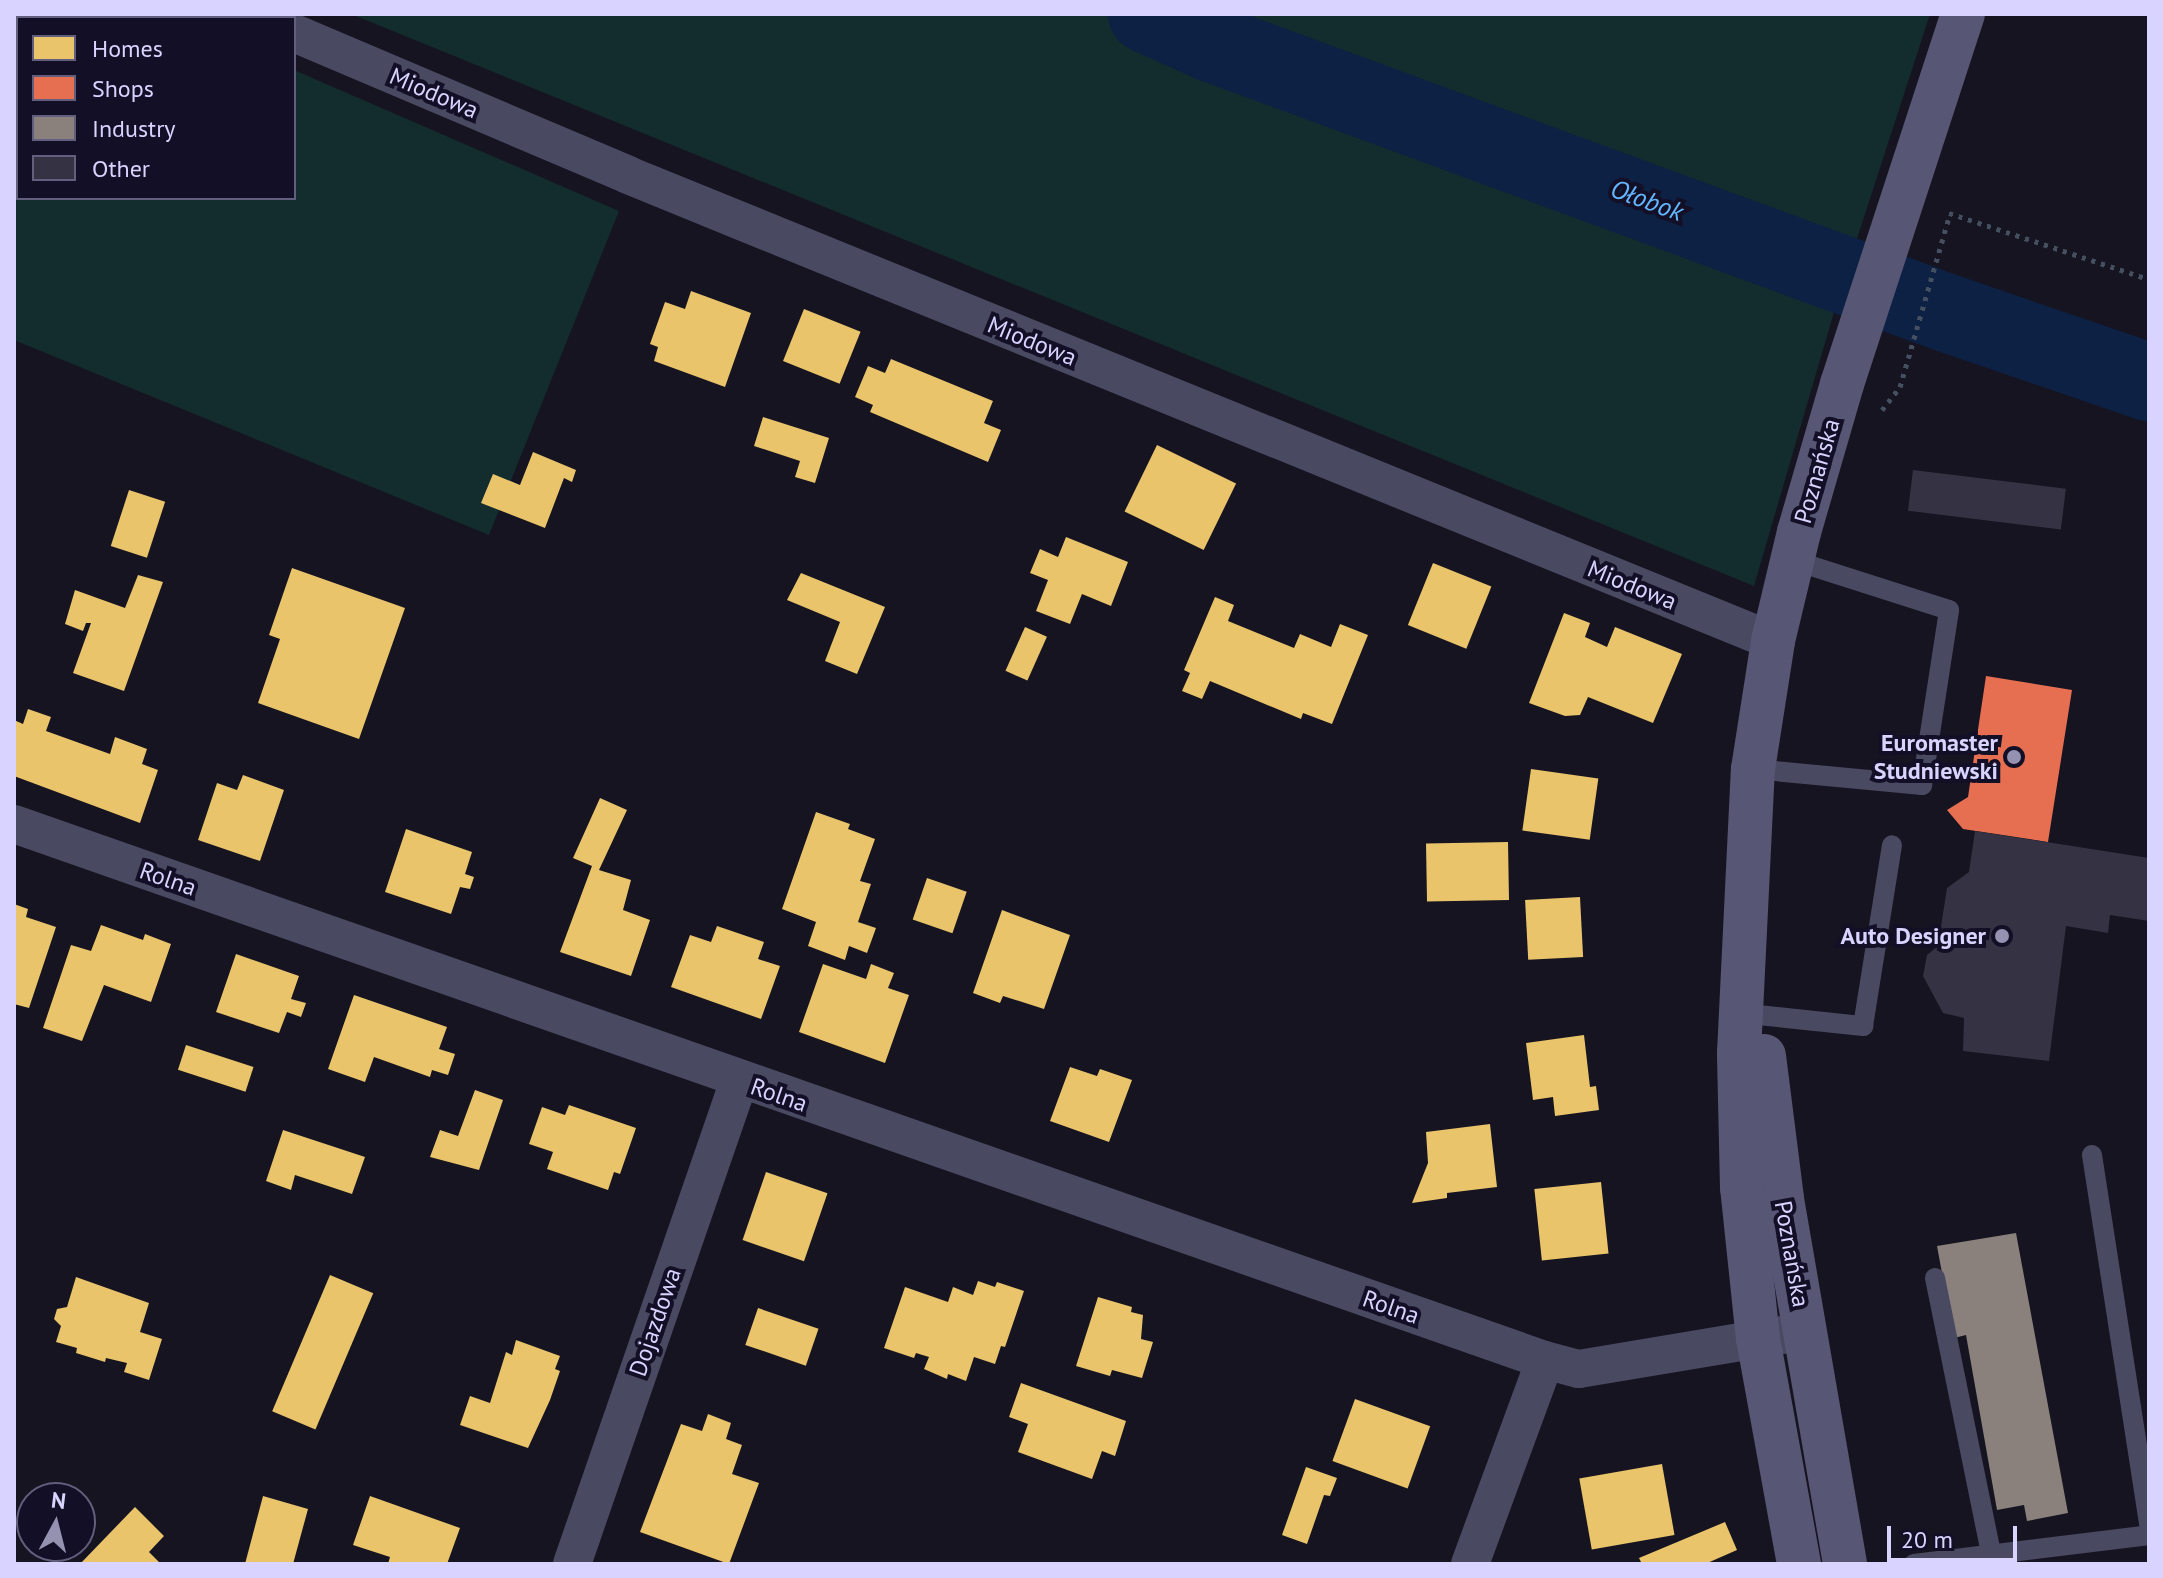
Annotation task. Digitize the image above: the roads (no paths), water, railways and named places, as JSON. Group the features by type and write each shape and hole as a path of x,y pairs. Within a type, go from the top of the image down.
{"main road":[{"name":"Poznańska","path":"1799,1564 1758,1339 1742,1188 1739,1053 1753,769 1773,641 1792,560 1842,384 1963,14"},
{"name":"Poznańska","path":"1745,943 1758,1015 1782,1199 1845,1564"}],"street":[{"name":"Miodowa","path":"296,34 657,187 1773,641"},
{"name":"Rolna","path":"14,824 739,1081 1545,1360 1579,1369 1805,1331"},
{"name":"Dojazdowa","path":"572,1564 739,1081"},
{"path":"1470,1564 1545,1360"}],"lane":[{"path":"1753,769 1922,785 1949,610 1792,560"},
{"path":"1758,1015 1863,1026 1892,845"},
{"path":"2092,1155 2149,1525"},
{"path":"1935,1278 1991,1554"},
{"path":"1914,1564 2149,1535"}],"waterway":[{"name":"Ołobok","path":"1147,14 1214,44 1947,313 2149,382"}],"place":[{"name":"Euromaster Studniewski","path":"2014,757"},
{"name":"Auto Designer","path":"2002,936"}]}
